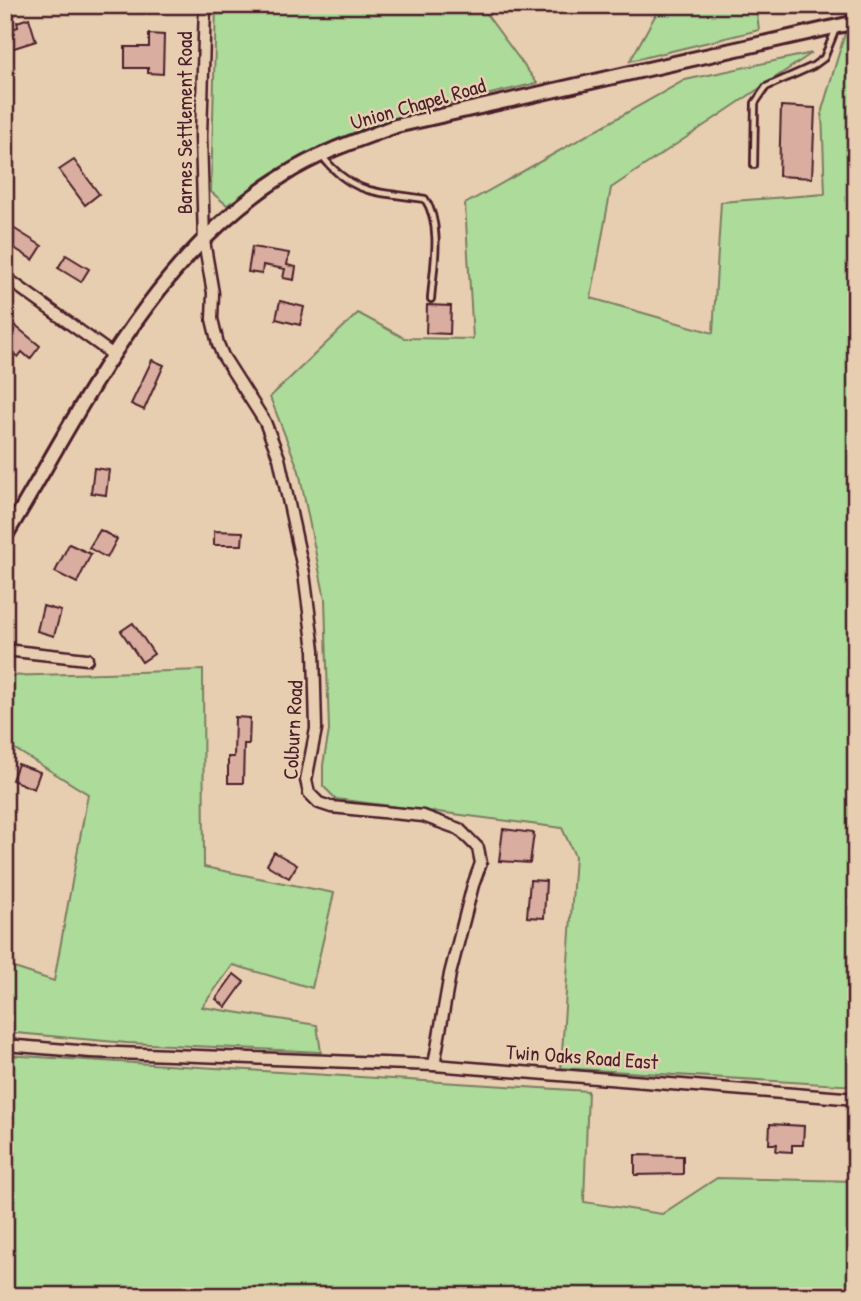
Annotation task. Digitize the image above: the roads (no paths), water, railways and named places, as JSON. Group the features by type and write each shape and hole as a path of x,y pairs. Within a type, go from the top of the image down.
{"street":[{"name":"Barnes Settlement Road","path":"204,241 201,136 205,5"},
{"name":"Union Chapel Road","path":"5,537 112,354 159,290 223,219 264,188 321,156 396,126 856,22"},
{"name":"Colburn Road","path":"204,241 212,285 212,319 218,344 265,422 279,458 304,573 312,624 317,690 316,729 306,780 309,793 319,803 331,807 423,816 459,829 478,848 481,863 450,974 434,1065"},
{"path":"5,277 112,354"},
{"path":"5,650 87,659"},
{"name":"Twin Oaks Road East","path":"5,1045 104,1052 434,1065 856,1099"}],"lane":[{"path":"754,165 755,103 766,87 813,66 824,58 837,26"},
{"path":"321,156 339,176 361,188 396,197 425,199 432,214 435,231 430,299"}]}
